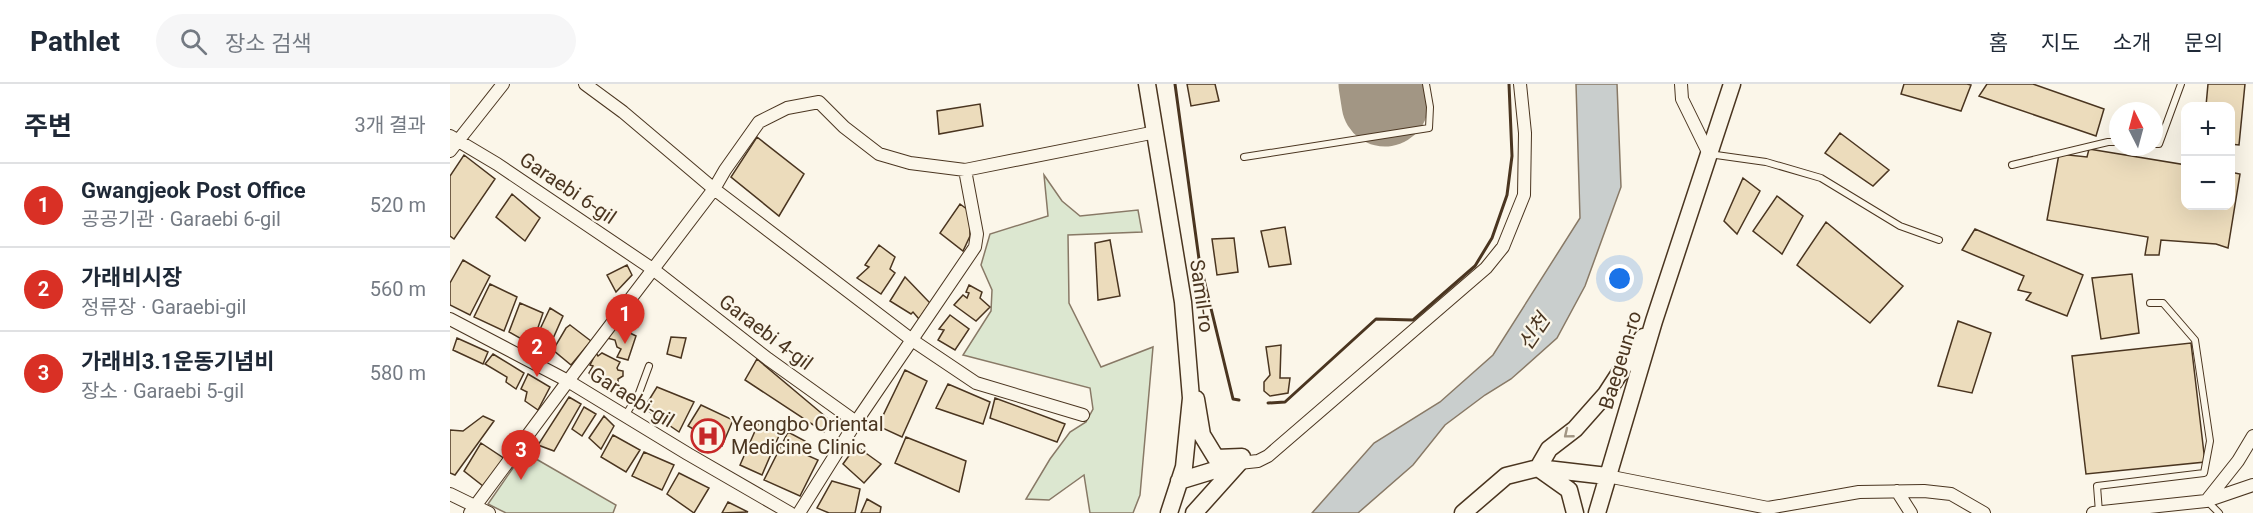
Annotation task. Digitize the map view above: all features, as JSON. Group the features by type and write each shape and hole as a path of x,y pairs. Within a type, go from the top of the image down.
{"main road":[{"name":"Samil-ro","path":"1147,84 1183,302 1191,398 1184,467 1168,513"},
{"name":"Baegeun-ro","path":"1597,513 1654,321 1732,84"},
{"path":"1538,468 1549,449 1575,429 1606,394 1654,321"},
{"path":"1188,363 1202,435 1216,458 1240,460"},
{"path":"1179,481 1240,460"},
{"path":"1194,513 1240,460"},
{"path":"1538,468 1569,490 1575,513"},
{"path":"1463,513 1506,476 1538,468 1607,476"}],"street":[{"path":"450,151 455,138 503,84"},
{"path":"585,84 623,112 714,189 912,340 976,383 1083,415"},
{"path":"1240,460 1258,461 1268,456 1486,268 1503,247 1524,195 1525,133 1520,84"},
{"path":"1681,84 1682,99 1709,154"},
{"path":"472,510 714,189 759,122 787,108 819,102 844,127 879,154 910,163 964,170 1156,132"},
{"name":"Garaebi 6-gil","path":"455,138 654,270"},
{"path":"799,513 856,422 975,247 977,234 964,170"},
{"name":"Garaebi 4-gil","path":"654,270 768,359 856,422"},
{"name":"Garaebi-gil","path":"450,319 568,381 784,512"},
{"path":"2206,501 2238,461 2253,436"},
{"path":"1607,476 1768,508 1859,492 1924,491 1951,494 1984,513"},
{"path":"2093,513 2206,501 2253,485"},
{"path":"1897,491 1911,513"},
{"path":"450,494 472,510 489,513"}],"lane":[{"path":"1244,157 1429,128 1430,107 1426,84"},
{"path":"2163,133 2181,84"},
{"path":"2012,165 2109,142"},
{"path":"1709,154 1766,162 1821,178 1900,226 1940,240"},
{"path":"2099,512 2097,486 2204,473 2210,441 2195,340 2163,303 2150,303"},
{"path":"625,416 639,393 649,366"},
{"path":"2206,501 2219,513"}],"green space":[{"path":"1044,175 1062,201 1080,216 1138,210 1142,232 1068,235 1069,303 1101,367 1153,347 1140,495 1133,513 1090,513 1084,475 1049,500 1026,499 1050,459 1070,432 1086,422 1093,409 1090,388 963,355 991,311 992,290 981,265 990,234 1048,216"},
{"path":"524,452 616,505 613,513 506,513 488,504"}],"water":[{"name":"신천","path":"1576,84 1617,84 1621,187 1585,286 1557,338 1511,379 1445,425 1413,465 1358,513 1312,513 1374,443 1440,402 1493,355 1580,218"}],"building":[{"path":"1187,84 1215,84 1219,101 1191,106"},
{"path":"1904,84 1971,85 1961,111 1901,94"},
{"path":"1987,84 2033,84 2104,109 2096,136 1979,96"},
{"path":"2208,84 2245,84 2239,145 2235,145 2235,102 2206,102"},
{"path":"980,104 983,126 939,134 937,111"},
{"path":"1840,133 1889,170 1873,186 1825,153"},
{"path":"757,137 804,174 779,216 731,177"},
{"path":"2089,149 2109,152 2109,156 2131,156 2181,164 2181,210 2234,210 2228,248 2216,244 2161,240 2159,255 2145,255 2148,237 2047,220 2059,154 2087,157"},
{"path":"464,155 495,179 454,239 450,236 450,176"},
{"path":"2235,173 2240,174 2235,205"},
{"path":"1743,178 1760,191 1737,234 1724,221"},
{"path":"512,194 540,218 525,241 496,217"},
{"path":"1777,196 1803,216 1782,254 1753,231"},
{"path":"960,204 968,210 970,220 970,236 963,251 940,233"},
{"path":"1826,222 1903,286 1870,323 1797,265"},
{"path":"1285,227 1291,264 1269,267 1261,231"},
{"path":"1975,229 2083,275 2067,316 2026,300 2031,293 2018,290 2024,276 1962,250"},
{"path":"1234,238 1238,272 1217,275 1212,239"},
{"path":"1110,240 1120,296 1098,300 1095,243"},
{"path":"879,245 895,257 890,269 895,273 881,294 857,278 869,267 865,265"},
{"path":"463,260 490,276 470,315 450,305 450,283"},
{"path":"627,265 632,275 616,292 607,275"},
{"path":"2132,274 2139,333 2101,339 2092,278"},
{"path":"905,277 930,303 919,319 913,312 911,314 890,301"},
{"path":"490,284 517,297 504,331 474,317"},
{"path":"969,285 982,292 980,298 990,307 976,321 954,305 963,295 967,298 969,293 966,292"},
{"path":"520,303 543,313 532,345 509,332"},
{"path":"550,308 563,316 547,352 534,342"},
{"path":"950,315 969,329 955,350 938,340 944,330 939,329"},
{"path":"1958,321 1991,333 1972,393 1938,386"},
{"path":"570,325 591,341 571,365 553,350"},
{"path":"613,328 620,328 636,336 628,360 617,357 621,349 617,347 615,340 607,338"},
{"path":"671,337 686,338 681,358 667,354"},
{"path":"457,338 488,352 483,364 453,350"},
{"path":"2191,343 2205,462 2086,474 2072,356"},
{"path":"1281,345 1280,378 1290,378 1288,393 1270,396 1264,391 1264,382 1270,375 1266,347"},
{"path":"596,353 598,356 602,353 620,362 617,368 623,371 623,376 618,379 618,384 594,380 589,373"},
{"path":"493,354 524,373 516,389 506,382 507,377 485,364"},
{"path":"757,359 832,422 824,432 745,380"},
{"path":"905,370 927,381 902,437 878,426"},
{"path":"528,374 550,387 538,410 525,401 527,392 521,389"},
{"path":"948,384 990,402 983,424 936,408"},
{"path":"657,387 694,402 679,432 644,408"},
{"path":"569,397 581,404 554,451 538,445"},
{"path":"995,398 1065,424 1057,442 990,418"},
{"path":"701,405 733,420 722,446 688,426"},
{"path":"584,407 596,414 582,436 572,429"},
{"path":"483,416 494,421 455,475 450,473 450,430 463,431"},
{"path":"604,416 614,426 601,449 589,438"},
{"path":"759,422 781,431 762,475 740,465"},
{"path":"788,432 805,441 800,452 818,460 800,496 764,480"},
{"path":"613,435 640,450 626,472 601,457"},
{"path":"906,437 966,461 959,492 895,463"},
{"path":"481,443 505,459 483,486 464,471"},
{"path":"856,446 881,464 864,483 843,464"},
{"path":"644,452 674,465 662,490 632,476"},
{"path":"679,473 709,488 694,513 667,494"},
{"path":"832,481 860,489 855,513 829,513 817,508"},
{"path":"867,499 881,507 880,513 861,513"},
{"path":"728,502 748,512 722,513"}],"runway":[{"path":"1382,84 1385,103"}],"wall":[{"path":"1175,84 1199,259 1233,399 1239,400"},
{"path":"1268,403 1285,402 1376,319 1413,320 1475,266 1492,238 1507,195 1512,156 1509,84"}],"place":[{"name":"Gwangjeok Post Office","path":"625,344"},
{"name":"가래비시장","path":"537,377"},
{"name":"Yeongbo Oriental Medicine Clinic","path":"708,436"},
{"name":"가래비3.1운동기념비","path":"521,480"}]}
